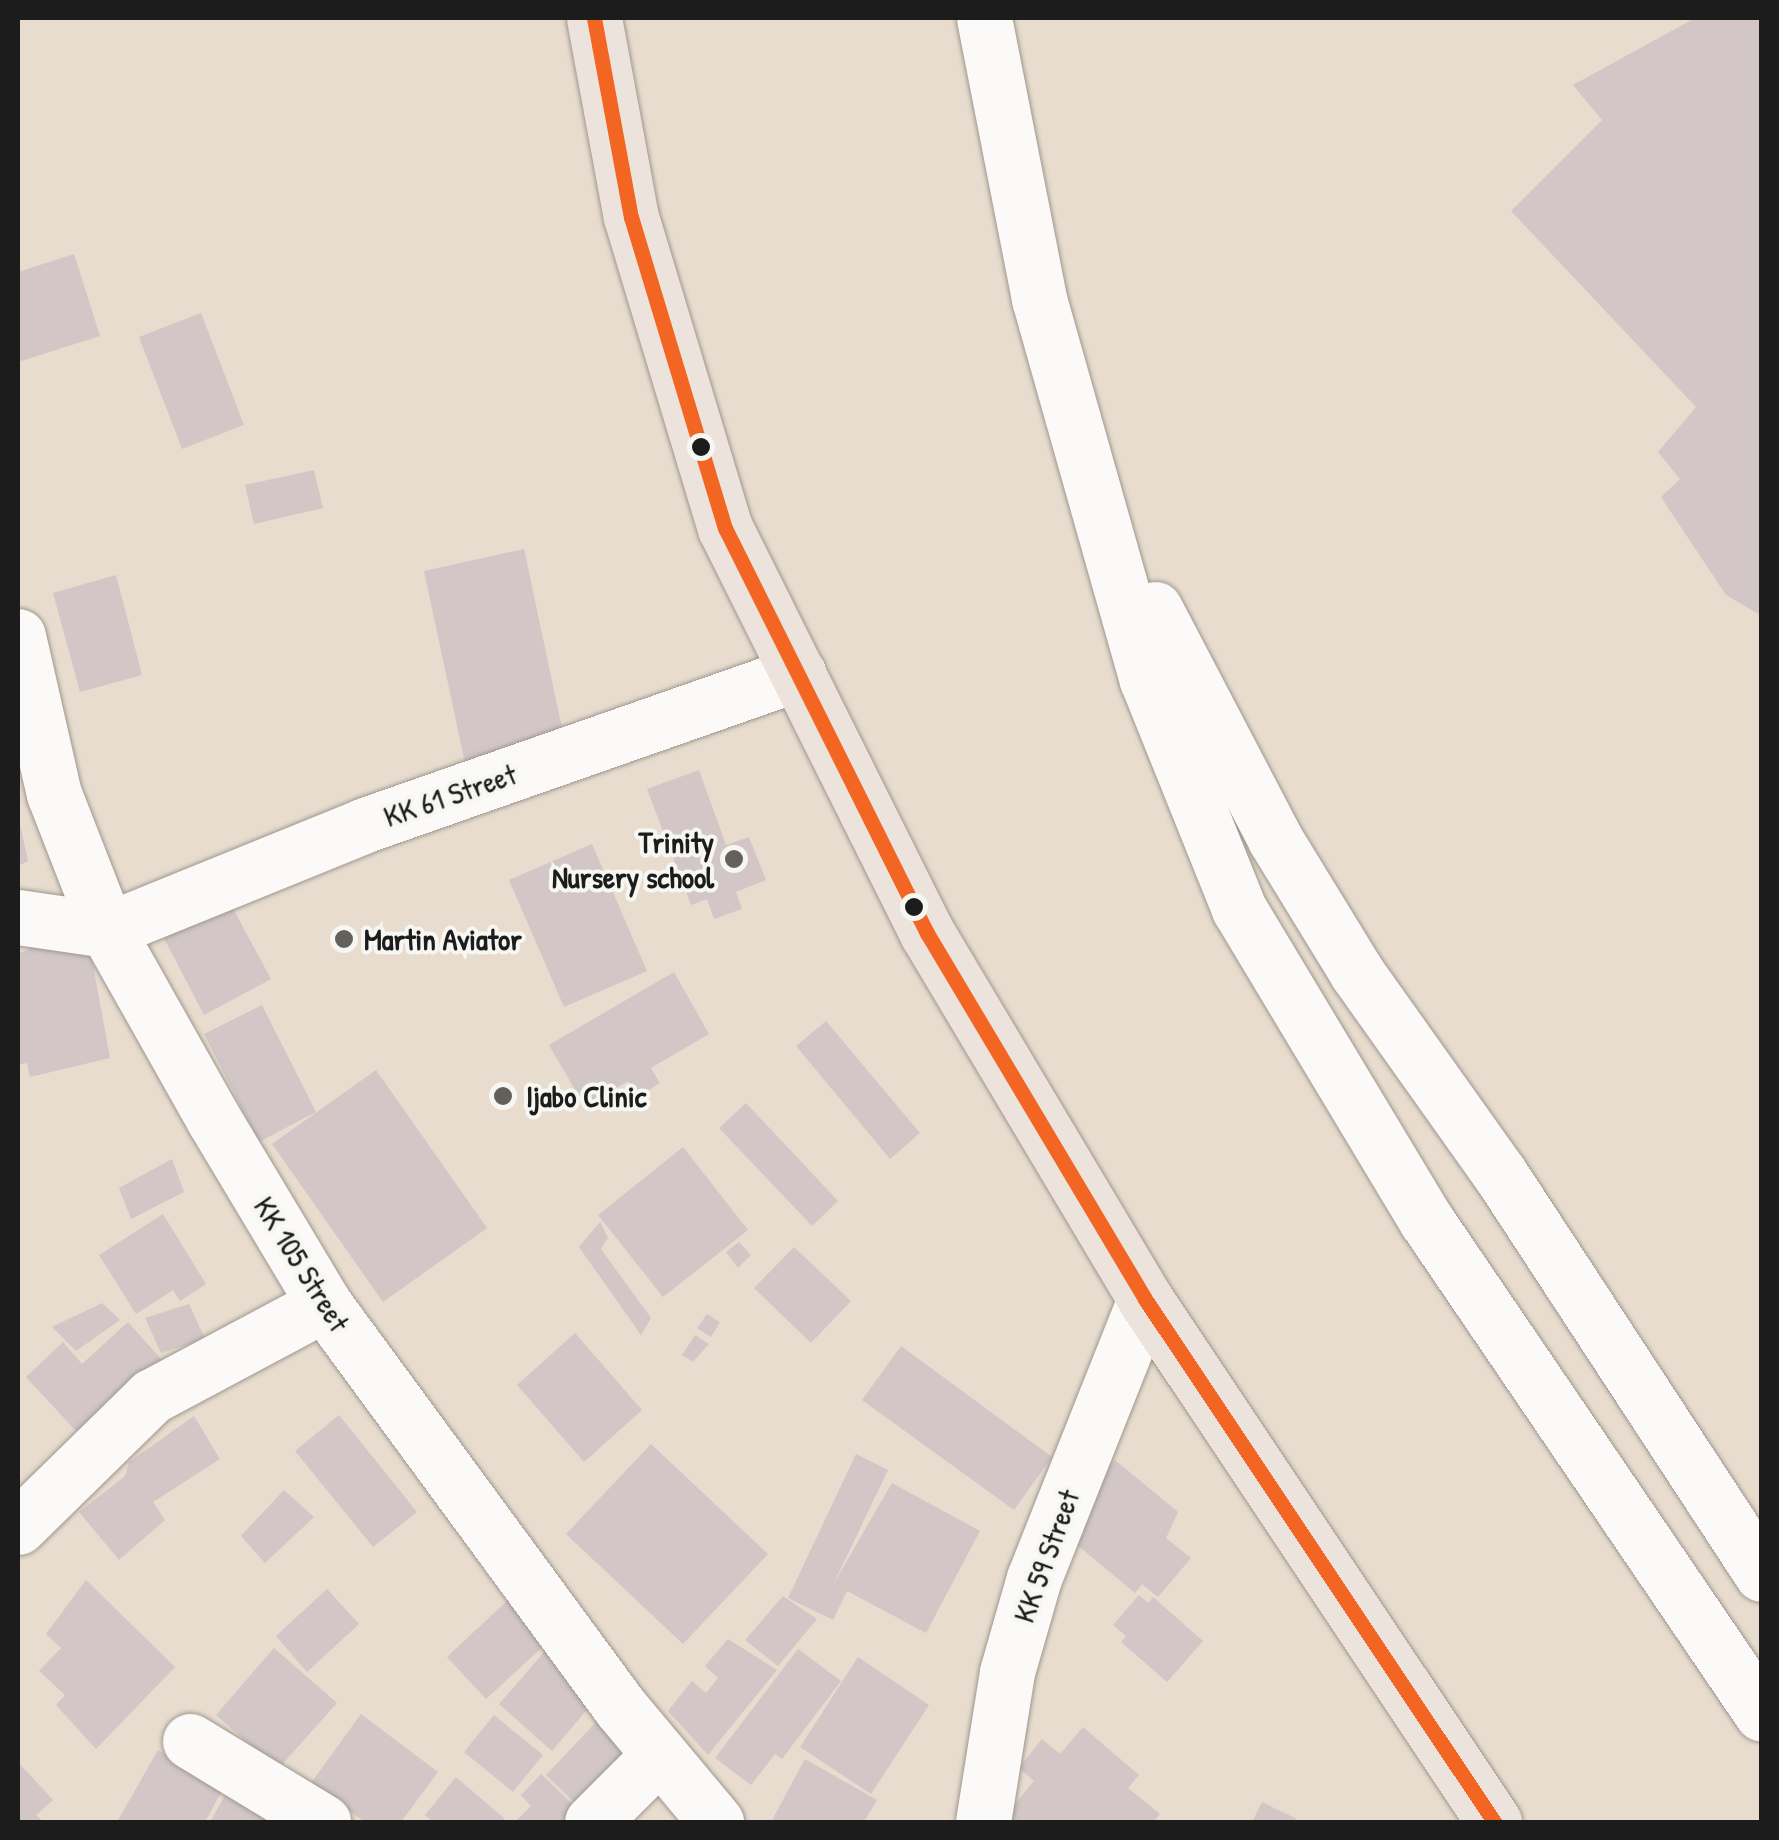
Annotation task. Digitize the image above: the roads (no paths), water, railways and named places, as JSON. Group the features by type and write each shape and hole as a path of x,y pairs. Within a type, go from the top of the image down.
{"main road":[{"path":"594,18 631,217 724,528 927,933 1145,1299 1494,1822"}],"street":[{"path":"984,18 1039,299 1092,470 1147,680 1239,909 1426,1220 1762,1714"},
{"path":"1092,470 1184,672 1274,838 1357,973 1500,1174 1762,1574"},
{"name":"KK 105 Street","path":"18,636 54,794 107,930 324,1304 658,1756 716,1822"},
{"name":"KK 61 Street","path":"107,930 366,825 798,672"},
{"path":"18,917 107,930"},
{"name":"KK 59 Street","path":"983,1822 1006,1672 1034,1578 1145,1299"},
{"path":"18,1527 152,1396 324,1304"},
{"path":"190,1741 323,1822"},
{"path":"592,1822 658,1756"}],"place":[{"name":"Trinity Nursery school","path":"734,859"},
{"name":"Martin Aviator","path":"344,939"},
{"name":"Ijabo Clinic","path":"503,1096"}]}
